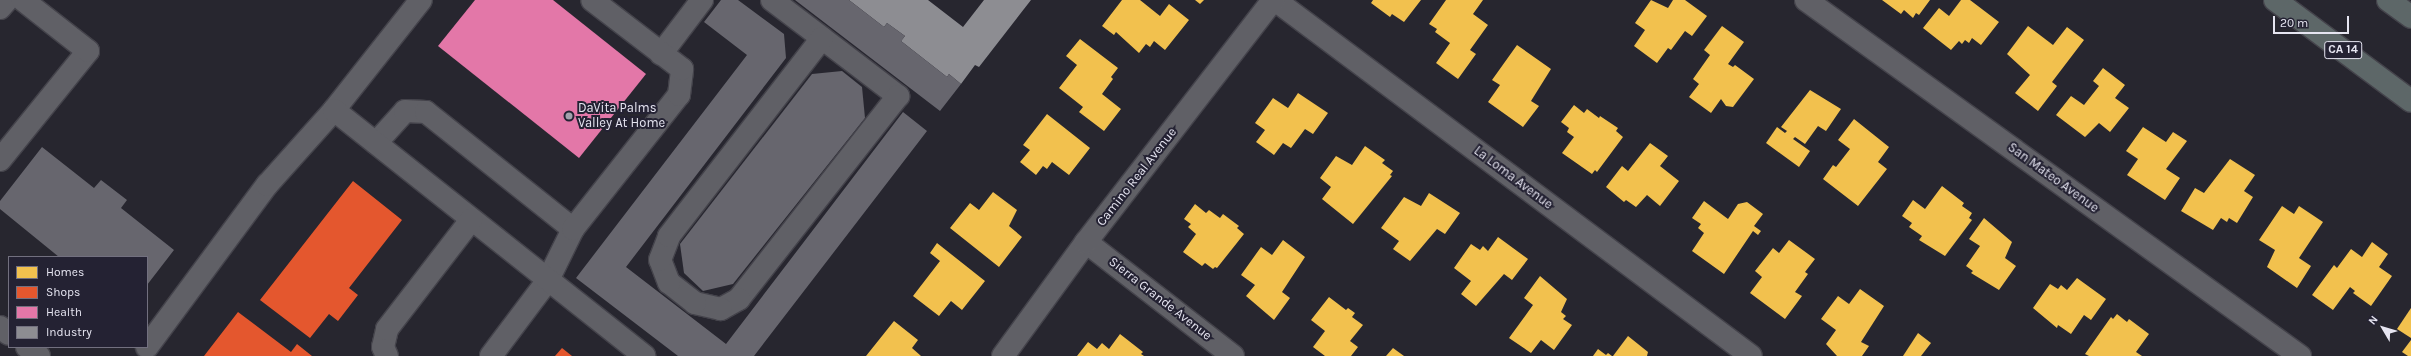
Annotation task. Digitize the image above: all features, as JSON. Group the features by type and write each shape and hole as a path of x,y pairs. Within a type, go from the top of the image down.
{"highway":[{"name":"CA 14","path":"2275,0 2411,101"},
{"path":"2388,0 2411,17"}],"street":[{"path":"0,8 7,0"},
{"path":"0,160 88,51 23,0"},
{"path":"148,346 267,185 334,110 420,0"},
{"path":"491,356 548,280 573,229 679,95 682,69 592,0"},
{"path":"661,54 702,0"},
{"path":"772,0 822,38 898,96 739,299 721,308 695,303 669,283 660,260 669,236 822,38"},
{"name":"Camino Real Avenue","path":"1003,356 1086,242 1274,0"},
{"name":"La Loma Avenue","path":"1274,0 1751,356"},
{"name":"San Mateo Avenue","path":"1806,0 2300,356"},
{"path":"334,110 644,356"},
{"path":"376,143 405,111 426,112 573,229"},
{"path":"387,356 383,346 387,329 471,220"},
{"name":"Sierra Grande Avenue","path":"1086,242 1233,356"},
{"path":"0,327 8,333"},
{"path":"28,348 39,356"},
{"path":"140,356 146,348"}],"building: Homes":[{"path":"1122,0 1140,0 1160,16 1169,4 1189,20 1165,50 1154,41 1150,47 1146,44 1139,53 1116,32 1114,35 1102,26"},
{"path":"1195,0 1204,0 1200,4"},
{"path":"1373,0 1421,0 1404,22 1392,14 1390,17 1371,3"},
{"path":"1446,0 1483,0 1473,14 1488,25 1470,50 1476,54 1458,79 1436,63 1450,43 1435,32 1437,29 1429,24"},
{"path":"1651,0 1668,8 1673,0 1685,0 1707,16 1692,36 1685,31 1671,50 1668,48 1657,63 1634,46 1645,30 1635,23"},
{"path":"1882,0 1930,0 1919,15 1916,13 1913,18 1904,10 1901,14"},
{"path":"1961,0 1970,0 1999,22 1981,45 1972,38 1969,43 1965,40 1962,44 1959,41 1951,50 1923,28 1939,8 1949,16"},
{"path":"1722,26 1744,42 1728,64 1733,67 1735,65 1754,79 1733,107 1726,106 1721,99 1711,113 1689,97 1699,84 1693,79 1710,55 1704,50"},
{"path":"2028,26 2053,45 2067,27 2084,40 2052,82 2057,86 2038,111 2015,93 2030,75 2007,54"},
{"path":"1080,39 1118,68 1111,77 1113,79 1102,94 1121,109 1104,131 1079,112 1083,107 1059,88 1077,65 1066,56"},
{"path":"1517,45 1551,69 1531,101 1539,106 1523,127 1488,102 1500,85 1492,80"},
{"path":"2103,68 2125,85 2115,98 2129,108 2110,132 2099,123 2085,137 2056,115 2071,96 2084,105 2099,86 2093,81"},
{"path":"1810,90 1841,109 1826,131 1818,126 1805,144 1795,137 1793,139 1810,151 1799,167 1766,143 1777,127 1785,133 1787,131 1781,127"},
{"path":"1298,93 1328,113 1313,134 1305,129 1291,148 1283,143 1274,155 1256,142 1265,130 1255,123 1273,98 1288,108"},
{"path":"1574,105 1584,113 1587,109 1599,118 1600,116 1618,128 1616,131 1623,137 1597,172 1595,170 1592,174 1562,153 1574,137 1567,132 1569,128 1561,122"},
{"path":"1047,114 1090,148 1069,175 1052,162 1047,169 1043,166 1036,175 1020,162 1030,150 1023,145"},
{"path":"1854,119 1889,147 1878,162 1887,169 1858,206 1823,179 1833,165 1836,167 1850,149 1838,140"},
{"path":"2143,127 2166,142 2173,132 2187,141 2166,169 2180,178 2165,200 2127,175 2138,159 2126,151"},
{"path":"1650,143 1668,156 1660,166 1679,181 1660,206 1647,195 1636,207 1626,200 1624,202 1606,187 1622,166 1628,171"},
{"path":"1365,146 1385,160 1382,163 1393,171 1390,175 1392,176 1353,224 1322,199 1331,187 1320,178 1336,156 1352,165"},
{"path":"2230,159 2255,175 2244,191 2253,197 2237,223 2229,218 2227,222 2221,218 2213,230 2181,211 2195,188 2204,193"},
{"path":"1942,186 1964,203 1962,206 1972,213 1969,218 1972,220 1945,256 1919,240 1922,236 1909,227 1912,223 1902,216 1913,200 1925,209"},
{"path":"993,192 1017,210 1009,226 1022,237 999,267 950,228 970,203 979,210"},
{"path":"1429,193 1460,213 1445,234 1437,229 1410,261 1393,249 1399,241 1381,228 1404,197 1421,206"},
{"path":"1704,201 1728,219 1738,204 1747,202 1763,214 1754,226 1761,231 1758,235 1753,231 1724,274 1692,251 1704,233 1698,228 1701,224 1692,218"},
{"path":"1195,204 1206,213 1209,210 1220,218 1223,214 1239,226 1237,228 1244,234 1217,268 1215,267 1213,269 1205,263 1202,266 1183,252 1196,234 1188,227 1191,224 1184,219"},
{"path":"2282,206 2294,214 2299,206 2323,222 2299,258 2311,266 2297,288 2267,267 2275,250 2259,240"},
{"path":"1984,218 2012,242 2005,258 2016,266 1999,290 1971,273 1973,271 1966,266 1980,246 1969,239"},
{"path":"1498,237 1528,259 1512,280 1504,274 1476,306 1461,294 1471,281 1454,268 1471,244 1480,250 1483,246 1488,251"},
{"path":"1283,240 1305,257 1282,292 1290,298 1274,320 1246,296 1255,285 1241,275 1261,247 1272,255"},
{"path":"1789,240 1815,259 1805,272 1808,274 1795,292 1802,296 1785,319 1750,293 1762,277 1755,271 1773,248 1779,253"},
{"path":"2372,242 2388,254 2379,267 2392,276 2371,306 2353,293 2355,291 2350,287 2333,310 2312,295 2334,265 2337,268 2351,249 2362,257"},
{"path":"937,243 985,281 962,310 951,301 939,316 913,296 940,261 930,253"},
{"path":"1540,276 1567,299 1561,312 1566,316 1563,319 1572,325 1554,350 1541,340 1531,353 1509,338 1533,305 1524,298"},
{"path":"2077,278 2106,299 2091,320 2084,315 2071,334 2058,325 2057,328 2033,308 2050,284 2058,289 2061,285 2067,290"},
{"path":"1860,289 1884,306 1861,342 1869,346 1862,356 1837,356 1826,344 1836,330 1821,319 1838,296 1849,304"},
{"path":"1329,297 1346,310 1348,308 1355,313 1352,317 1363,325 1350,341 1358,347 1351,356 1325,356 1313,347 1325,331 1311,320"},
{"path":"2411,308 2411,338 2397,329"},
{"path":"2117,314 2127,322 2129,319 2149,334 2136,352 2142,356 2089,356 2085,354 2111,317 2113,319"},
{"path":"894,321 918,340 912,348 921,356 866,356"},
{"path":"1918,333 1931,343 1921,356 1903,356"},
{"path":"1120,334 1143,352 1141,354 1144,356 1077,356 1088,342 1097,349 1102,343 1109,349"},
{"path":"1628,336 1648,352 1647,356 1613,356"},
{"path":"2411,340 2411,356 2408,356 2402,352"},
{"path":"1393,348 1404,356 1386,356"},
{"path":"1598,349 1606,355 1608,353 1612,356 1593,356"}],"building: Shops":[{"path":"353,181 402,220 349,288 358,295 338,321 329,314 310,338 260,300"},
{"path":"238,312 291,352 297,344 312,356 204,356"},
{"path":"562,348 572,356 555,356"}],"building: Health":[{"name":"DaVita Palms Valley At Home","path":"475,0 553,0 646,74 579,158 438,46"}],"building: Industry":[{"path":"849,0 928,0 963,27 984,0 1031,0 979,67 975,65 961,84 949,74 947,77 901,41 905,36 887,23 884,27"}],"building: Other":[{"path":"721,0 738,0 784,34 786,58 626,267 726,344 903,112 927,131 754,356 678,356 576,278 747,55 704,22"},
{"path":"795,0 849,0 884,27 887,23 905,36 901,41 947,77 949,74 961,84 940,111"},
{"path":"842,71 862,87 865,118 733,284 703,291 684,273 680,244 812,74"},
{"path":"42,147 94,188 101,180 127,200 121,208 174,250 148,284 148,256 58,256 0,209 0,201"}],"place":[{"name":"DaVita Palms Valley At Home","path":"569,116"}]}
